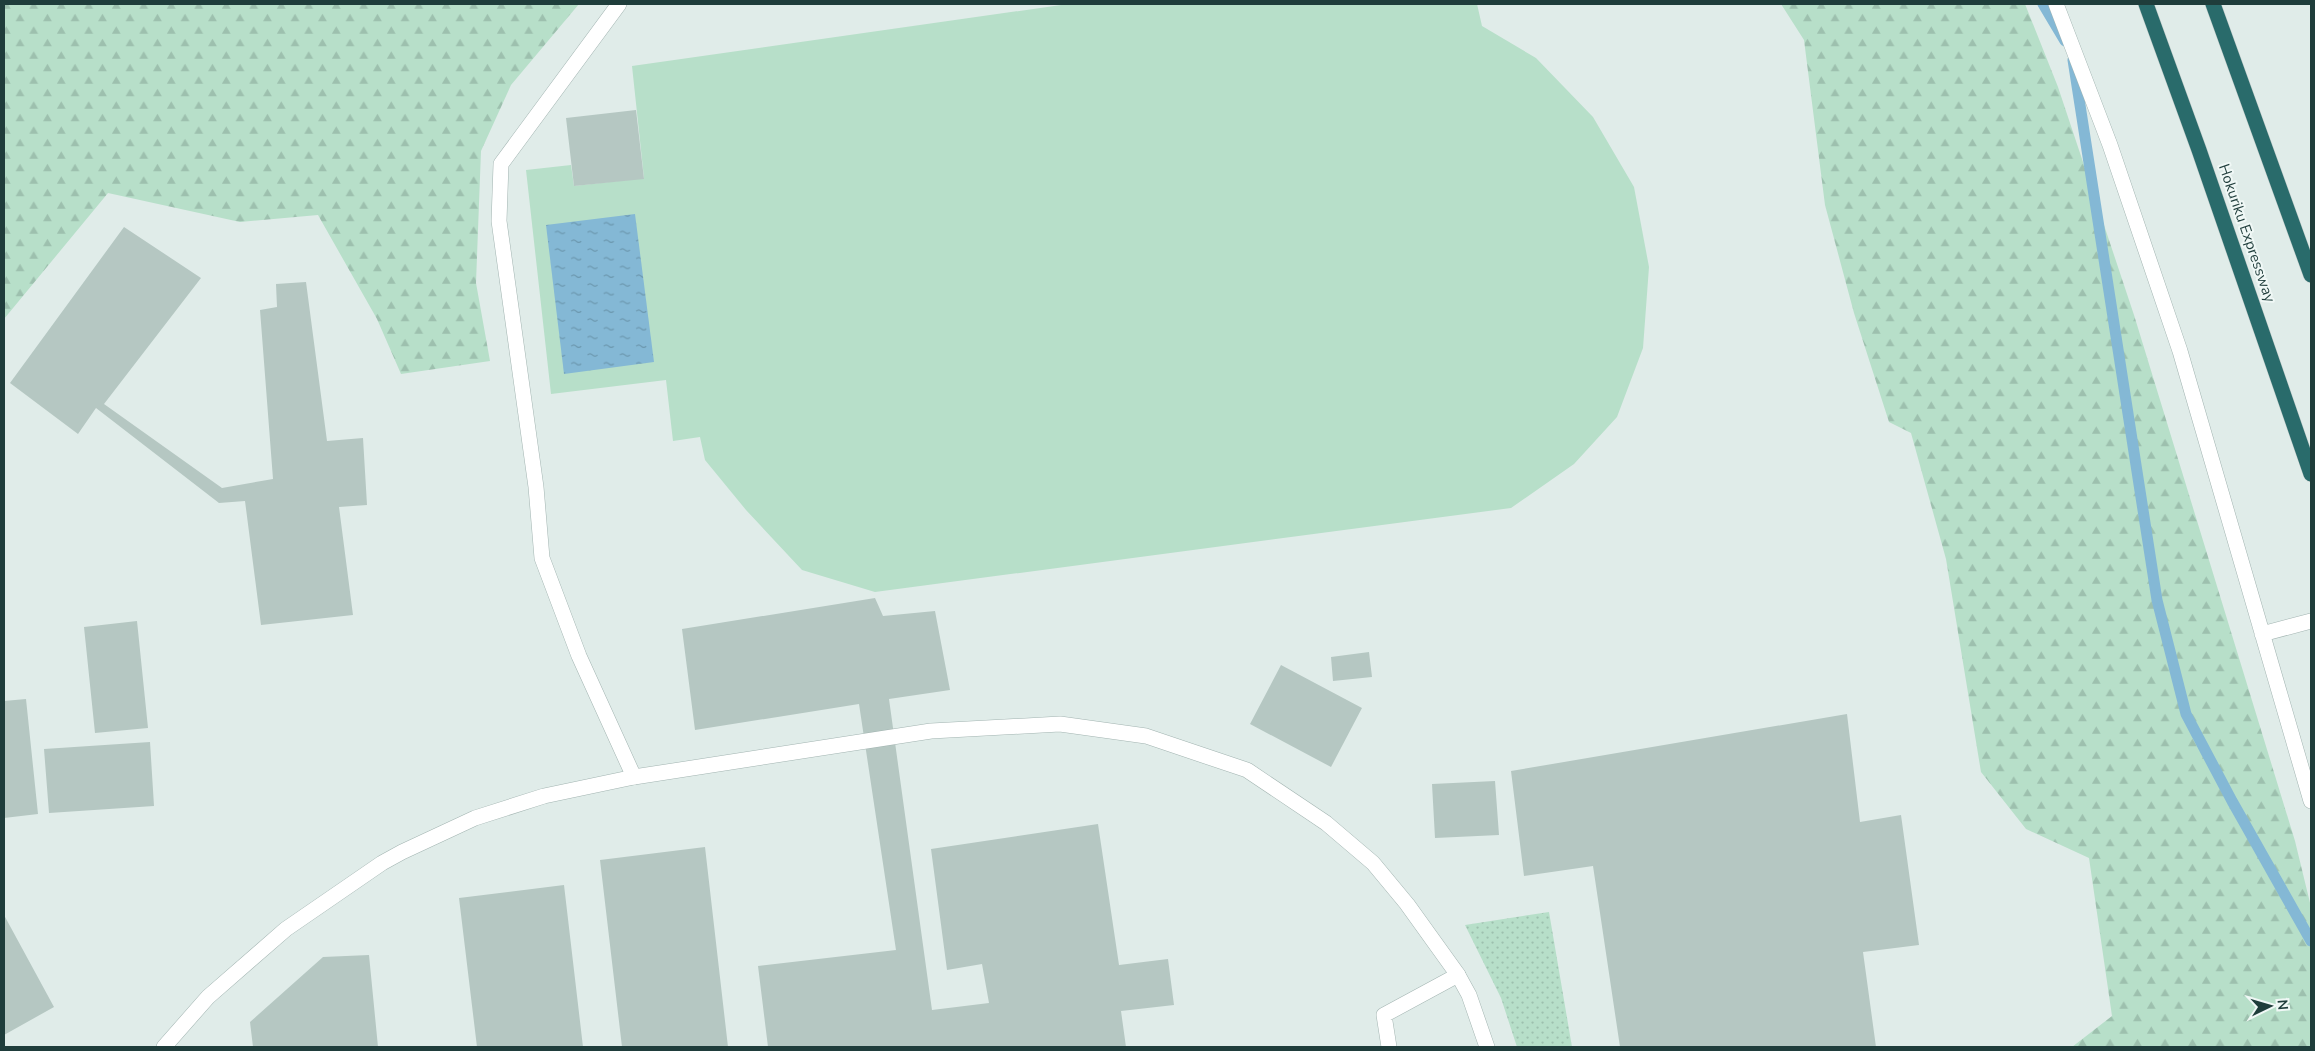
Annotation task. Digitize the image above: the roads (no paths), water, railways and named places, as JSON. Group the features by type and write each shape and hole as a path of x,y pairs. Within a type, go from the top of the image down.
{"highway":[{"name":"Hokuriku Expressway","path":"2146,4 2199,150 2311,474"},
{"path":"2213,4 2311,275"}],"street":[{"path":"624,4 619,4 501,164 499,221 536,487 542,558 579,656 634,777"},
{"path":"2056,4 2110,145 2180,351 2311,801"},
{"path":"2262,634 2311,621"},
{"path":"164,1047 208,998 286,929 382,863 475,818 544,796 634,777 932,731 1060,724 1146,736 1247,770 1326,823 1372,863 1407,904 1458,974 1469,995 1487,1047"},
{"path":"1389,1047 1384,1015 1458,974"}],"water":[{"path":"635,214 654,362 564,374 546,225"}],"waterway":[{"path":"2043,4 2065,41"},
{"path":"2073,60 2157,600 2186,714 2232,801 2311,941"}]}
